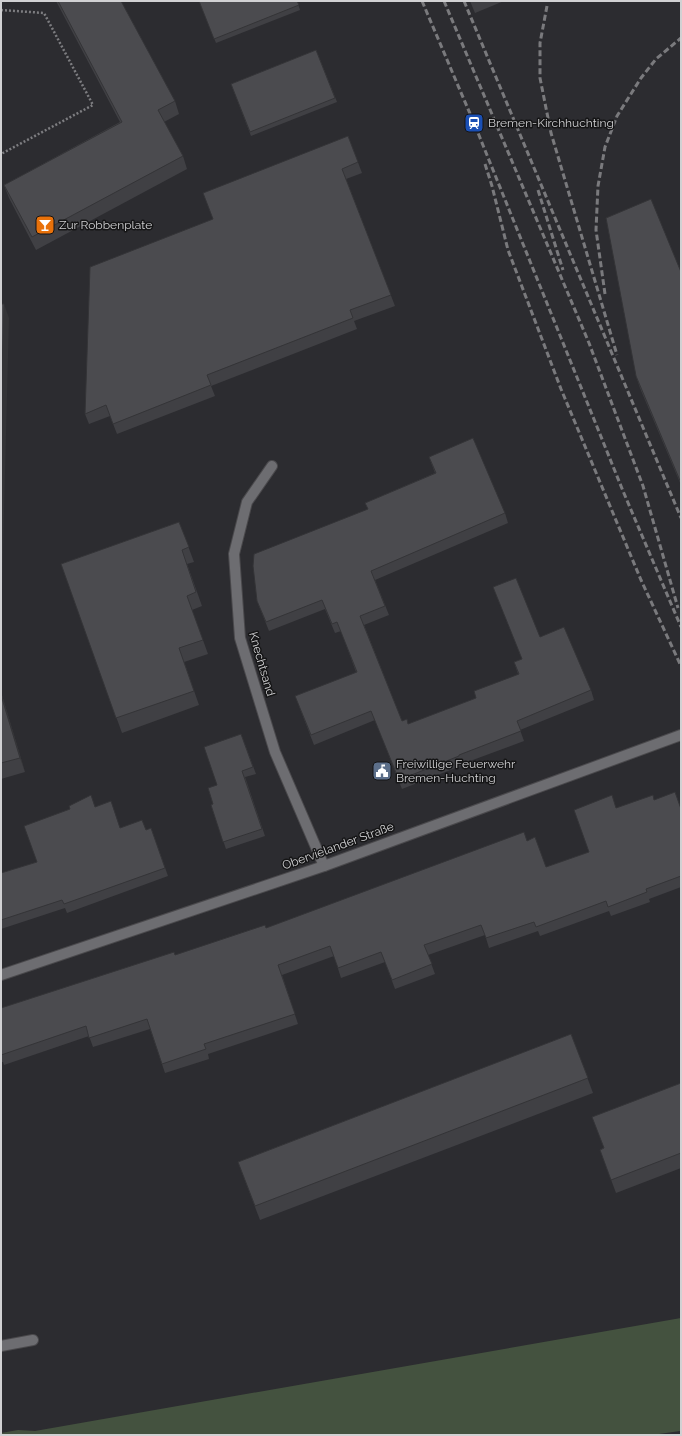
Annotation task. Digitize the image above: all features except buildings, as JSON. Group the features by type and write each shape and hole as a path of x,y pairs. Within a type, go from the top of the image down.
{"street":[{"name":"Knechtsand","path":"272,466 247,502 234,554 240,638 275,752 324,866"},
{"name":"Obervielander Straße","path":"1,975 324,866 680,737"},
{"path":"1,1346 33,1340"}],"path":[{"path":"1,10 44,13 94,105 1,154"}],"green space":[{"path":"681,1318 680,1431 652,1435 1,1435 1,1433 18,1430 35,1431"}],"railway":[{"path":"422,1 474,123 623,491 681,627"},
{"path":"444,1 589,343 643,486 678,608"},
{"path":"464,1 681,518"},
{"path":"547,6 540,43 540,78 551,133 617,355"},
{"path":"605,294 596,230 598,186 605,147 617,116 641,78 656,59 681,38"},
{"path":"485,164 508,250 561,389 641,580 681,666"},
{"path":"538,190 563,270"}],"place":[{"name":"Bremen-Kirchhuchting","path":"474,123"},
{"name":"Zur Robbenplate","path":"45,225"},
{"name":"Freiwillige Feuerwehr Bremen-Huchting","path":"382,771"}]}
